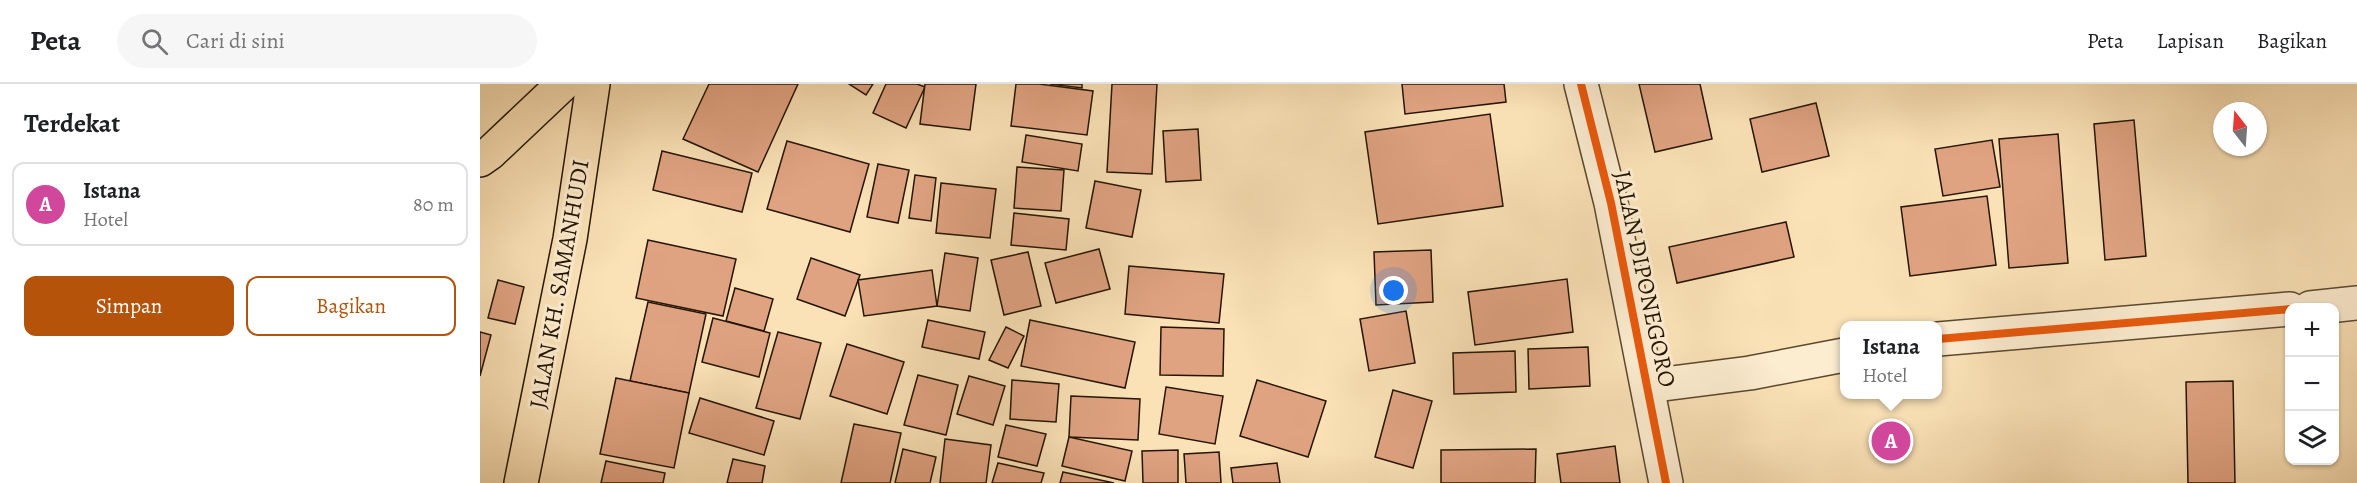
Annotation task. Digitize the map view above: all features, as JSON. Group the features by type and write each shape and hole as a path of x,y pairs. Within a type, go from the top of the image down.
{"main road":[{"path":"485,156 563,84"},
{"name":"JALAN KH. SAMANHUDI","path":"521,483 570,239 593,84"}],"street":[{"name":"JALAN DIPONEGORO","path":"1581,84 1611,203 1666,483"},
{"path":"2339,305 2357,303"},
{"path":"1942,339 2285,309"},
{"path":"1648,386 1750,373 1840,356"}],"building":[{"path":"709,84 798,84 758,172 683,139"},
{"path":"849,84 873,84 866,95"},
{"path":"886,84 917,84 925,87 906,128 873,113"},
{"path":"925,84 976,84 970,130 920,124"},
{"path":"1016,84 1039,84 1093,91 1087,135 1011,126"},
{"path":"1050,84 1082,84 1082,88"},
{"path":"1112,84 1157,84 1152,174 1107,172"},
{"path":"1402,84 1504,84 1506,102 1405,114"},
{"path":"1639,84 1700,84 1712,139 1655,152"},
{"path":"1816,103 1829,156 1762,172 1750,119"},
{"path":"1490,114 1503,206 1378,224 1365,132"},
{"path":"2134,120 2146,256 2105,260 2094,124"},
{"path":"1198,129 1201,180 1166,182 1163,131"},
{"path":"2058,134 2068,263 2009,268 1999,139"},
{"path":"1026,135 1082,144 1078,171 1022,162"},
{"path":"1992,140 2000,187 1943,196 1935,149"},
{"path":"787,141 869,164 850,232 767,209"},
{"path":"662,151 752,173 742,212 653,190"},
{"path":"878,164 909,170 898,223 867,217"},
{"path":"1017,167 1064,170 1061,211 1014,208"},
{"path":"915,175 936,178 931,221 909,218"},
{"path":"1095,181 1141,190 1132,237 1086,228"},
{"path":"941,183 996,189 990,238 936,233"},
{"path":"1987,196 1996,265 1910,276 1901,207"},
{"path":"1014,213 1069,219 1066,250 1011,245"},
{"path":"1786,222 1794,257 1677,283 1669,247"},
{"path":"648,240 736,259 723,316 636,298"},
{"path":"1099,249 1110,289 1056,303 1045,263"},
{"path":"1431,250 1433,302 1376,305 1374,252"},
{"path":"1028,252 1041,306 1004,315 991,260"},
{"path":"945,253 978,258 970,311 937,306"},
{"path":"811,258 860,275 845,316 797,299"},
{"path":"1129,266 1224,274 1219,323 1125,314"},
{"path":"932,270 937,306 864,316 858,280"},
{"path":"1567,279 1573,332 1475,345 1468,292"},
{"path":"498,280 524,287 515,324 488,318"},
{"path":"735,288 773,299 764,331 726,321"},
{"path":"648,302 706,314 689,393 630,381"},
{"path":"1406,311 1415,363 1369,371 1360,319"},
{"path":"713,318 770,333 759,377 702,362"},
{"path":"928,320 985,332 979,359 922,347"},
{"path":"1030,320 1135,342 1125,388 1021,366"},
{"path":"1006,327 1024,336 1008,368 989,360"},
{"path":"1161,327 1224,329 1223,376 1160,375"},
{"path":"480,332 491,335 480,376"},
{"path":"778,332 821,343 800,419 756,408"},
{"path":"847,344 904,362 887,414 830,396"},
{"path":"1588,347 1590,386 1529,389 1528,349"},
{"path":"1515,351 1516,392 1454,394 1453,353"},
{"path":"918,375 958,385 946,435 904,425"},
{"path":"969,376 1005,386 993,425 957,414"},
{"path":"616,378 689,393 674,468 600,454"},
{"path":"1012,380 1059,384 1056,422 1010,419"},
{"path":"1257,380 1326,401 1308,457 1240,436"},
{"path":"2233,381 2235,483 2188,483 2186,382"},
{"path":"1166,387 1223,396 1215,444 1159,434"},
{"path":"1393,390 1432,401 1413,468 1375,457"},
{"path":"1071,396 1140,399 1138,440 1069,437"},
{"path":"700,398 774,421 764,455 689,433"},
{"path":"854,424 901,433 890,483 841,483"},
{"path":"1006,425 1046,434 1037,466 998,457"},
{"path":"1069,437 1132,451 1125,481 1062,466"},
{"path":"945,439 991,445 986,483 940,483"},
{"path":"1615,446 1620,483 1561,483 1557,454"},
{"path":"903,449 936,457 930,483 895,483"},
{"path":"1536,449 1535,483 1441,483 1441,450"},
{"path":"1178,450 1178,483 1143,483 1142,451"},
{"path":"1219,452 1221,483 1186,483 1184,454"},
{"path":"733,459 765,466 762,483 727,483"},
{"path":"606,461 665,473 663,483 601,483"},
{"path":"998,463 1044,473 1041,483 992,483"},
{"path":"1277,463 1280,483 1233,483 1231,468"},
{"path":"1063,472 1114,483 1060,483"}],"cycle path":[{"path":"1581,84 1611,203 1666,483"},
{"path":"1942,339 2285,309"}],"place":[{"name":"Istana","path":"1891,441"}]}
